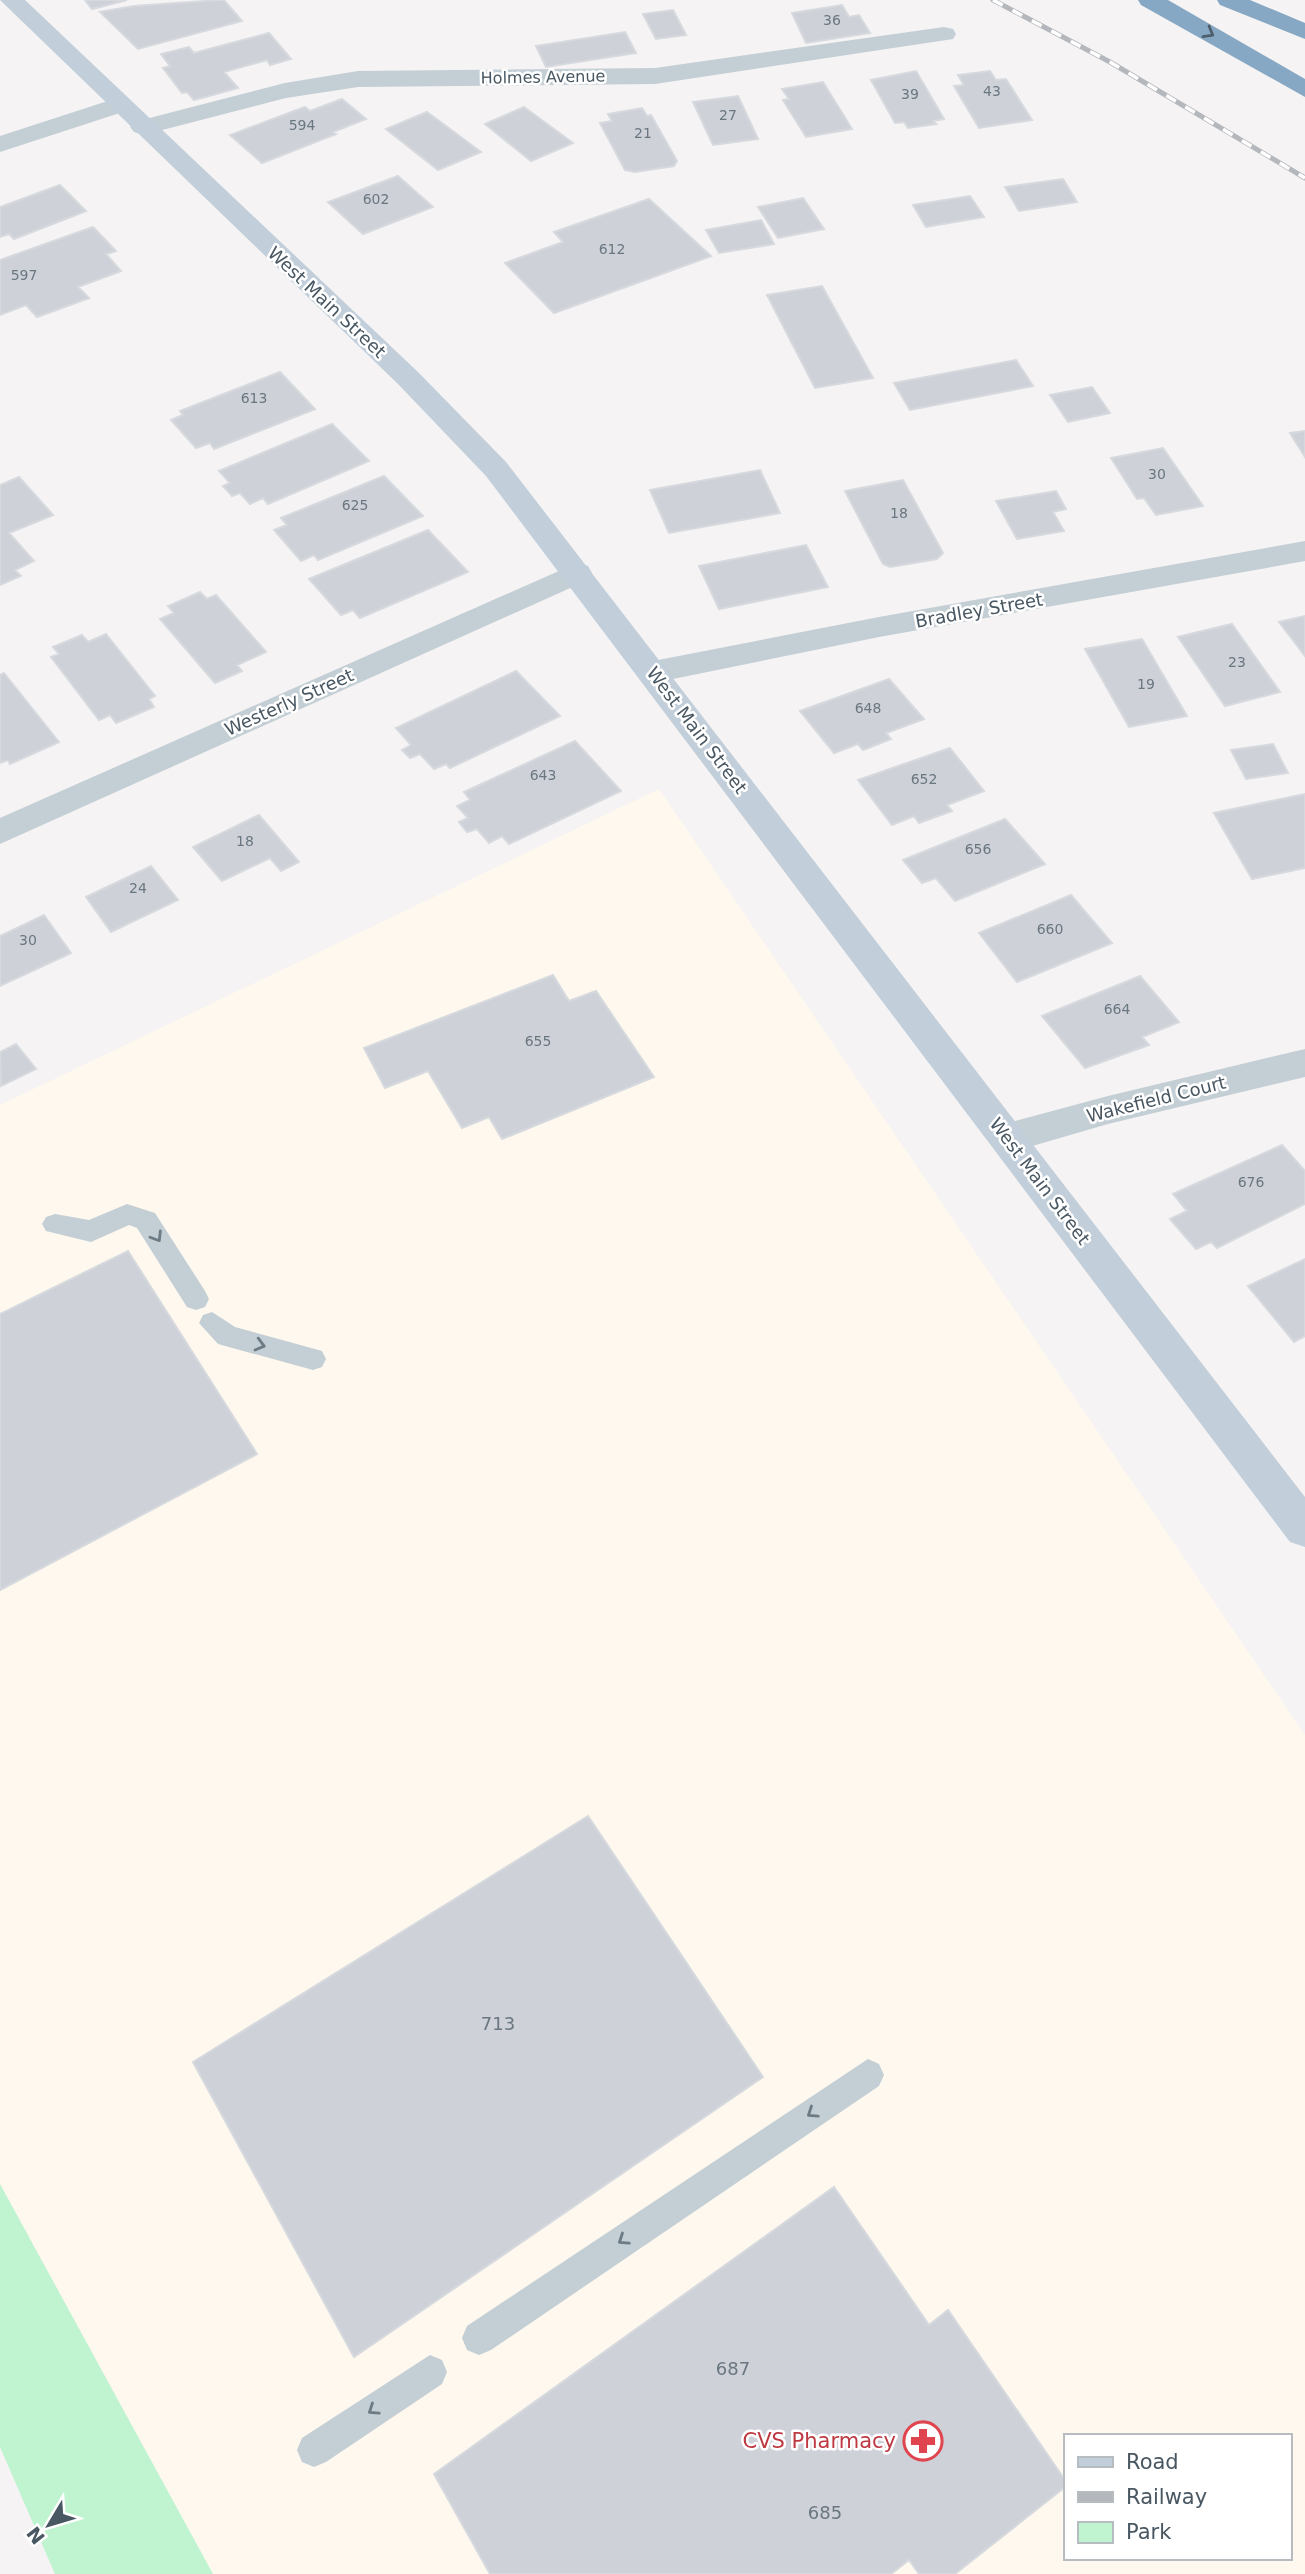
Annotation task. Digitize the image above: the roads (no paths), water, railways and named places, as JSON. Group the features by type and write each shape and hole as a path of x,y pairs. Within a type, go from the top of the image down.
{"highway":[{"path":"1150,0 1305,89"},
{"path":"1229,0 1305,32"}],"main road":[{"name":"West Main Street","path":"10,0 465,435 520,498 1305,1529"}],"street":[{"name":"Holmes Avenue","path":"143,127 273,94 358,79 655,76 944,34"},
{"path":"0,144 120,105"},
{"name":"Bradley Street","path":"653,672 879,627 1305,551"},
{"name":"Westerly Street","path":"0,832 577,573"},
{"name":"Wakefield Court","path":"1008,1138 1108,1110 1305,1063"}],"lane":[{"path":"55,1224 91,1231 127,1214 146,1220 195,1299"},
{"path":"212,1324 227,1336 313,1359"},
{"path":"479,2338 868,2076"},
{"path":"314,2450 430,2372"}],"railway":[{"path":"993,0 1110,62 1305,178"}],"place":[{"name":"CVS Pharmacy","path":"923,2441"}]}
